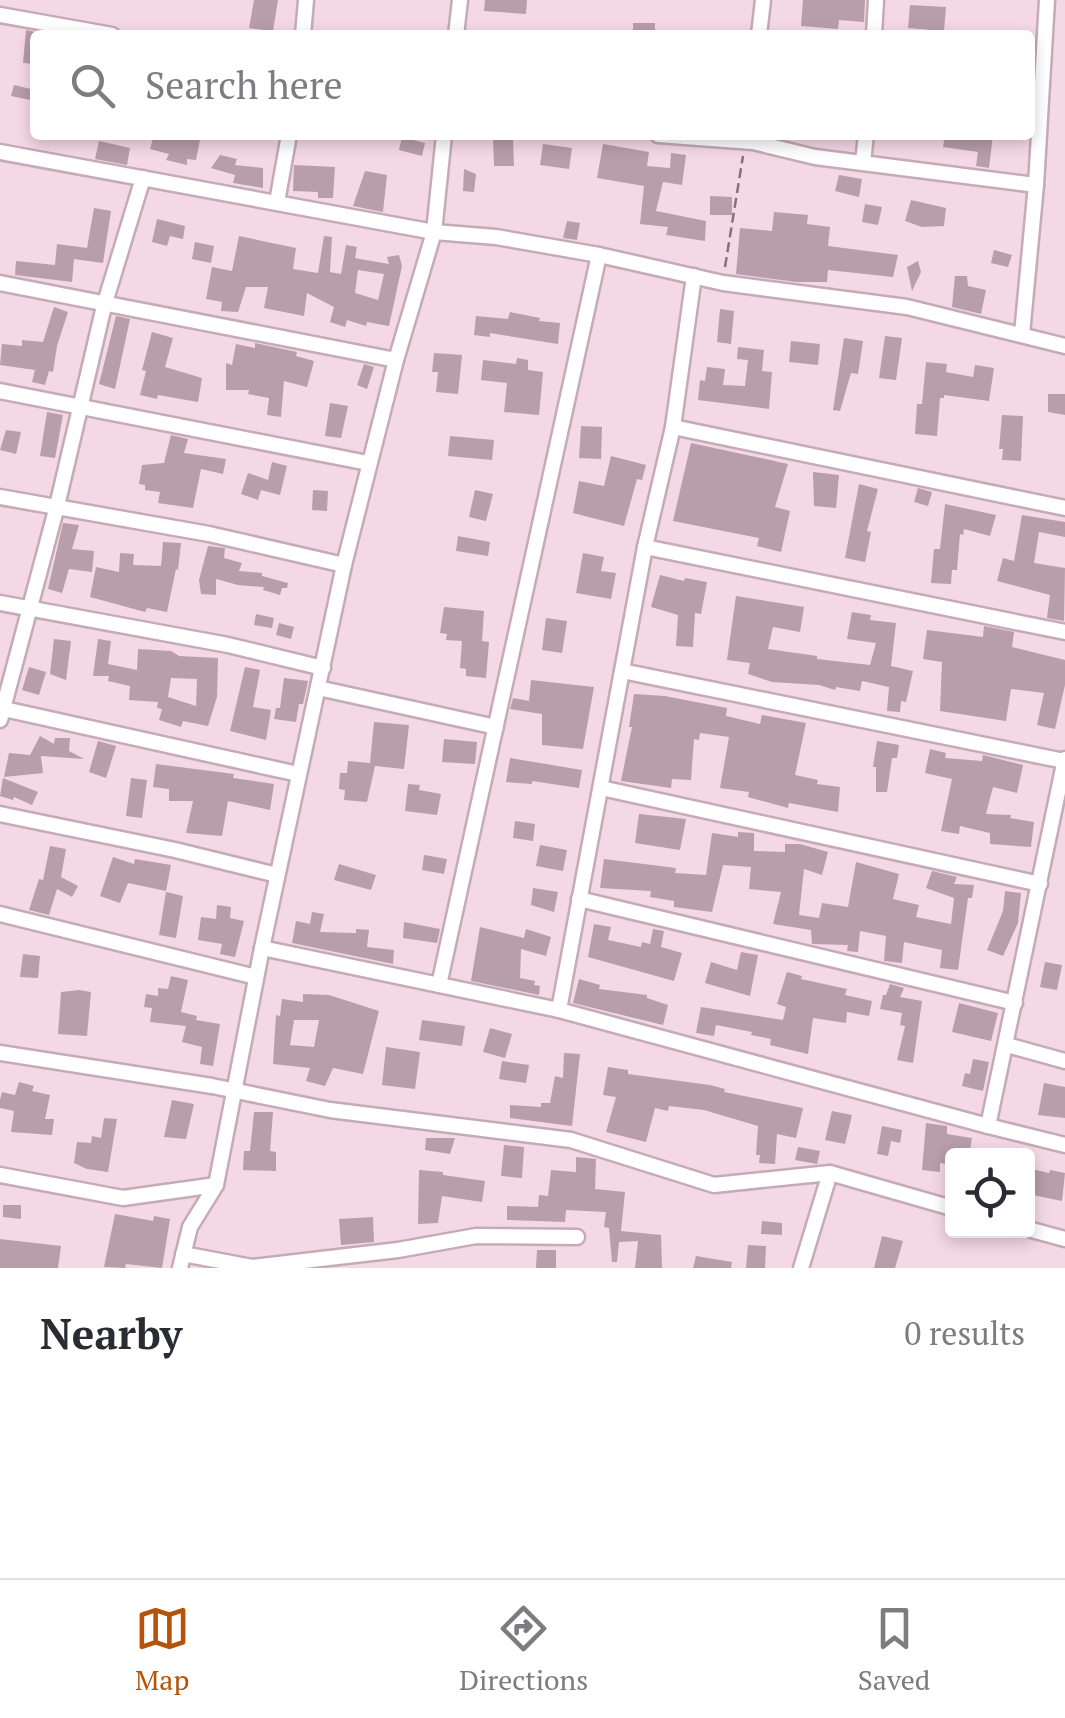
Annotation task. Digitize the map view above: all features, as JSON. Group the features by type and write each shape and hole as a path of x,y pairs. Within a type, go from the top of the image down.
{"street":[{"path":"303,30 306,0"},
{"path":"457,30 460,0"},
{"path":"759,30 762,0"},
{"path":"874,30 876,0"},
{"path":"1022,334 1047,0"},
{"path":"0,15 84,30"},
{"path":"277,202 287,140"},
{"path":"443,140 434,232 368,463 344,565 216,1185 190,1227 182,1261 252,1268 476,1236 577,1237"},
{"path":"753,140 816,157 1036,185"},
{"path":"863,162 865,140"},
{"path":"0,152 434,232 496,237 723,283 907,307 1065,346"},
{"path":"143,178 104,306 57,506 1,712 298,774"},
{"path":"439,985 599,256"},
{"path":"559,1010 645,547 673,427 694,276"},
{"path":"0,283 396,360"},
{"path":"0,391 368,463"},
{"path":"673,427 1065,508"},
{"path":"0,497 209,534 344,565"},
{"path":"645,547 1065,632"},
{"path":"0,603 323,668"},
{"path":"622,670 1065,759 1061,805 988,1126"},
{"path":"318,688 496,727"},
{"path":"602,788 1040,884"},
{"path":"0,814 175,850 277,876"},
{"path":"579,899 1015,1003"},
{"path":"0,914 256,977"},
{"path":"262,948 559,1010 1065,1145"},
{"path":"1006,1045 1065,1061"},
{"path":"0,1054 330,1110 572,1140 714,1186 830,1173 945,1206"},
{"path":"801,1268 830,1173"},
{"path":"0,1176 123,1198 216,1185"},
{"path":"1035,1231 1065,1240"}],"path":[{"path":"723,283 746,140"}],"building":[{"path":"254,0 278,0 273,30 249,28"},
{"path":"485,0 527,0 526,14 484,11"},
{"path":"803,0 865,0 864,22 839,20 838,29 801,26"},
{"path":"910,5 946,7 944,30 908,28"},
{"path":"633,23 655,23 655,30 633,30"},
{"path":"26,30 30,31 30,64 23,63"},
{"path":"14,85 30,89 30,100 11,96"},
{"path":"153,140 200,140 196,160 187,159 187,165 166,160 169,154 150,149"},
{"path":"401,140 425,143 422,156 399,150"},
{"path":"493,140 513,140 514,166 494,166"},
{"path":"944,140 992,140 989,168 976,166 978,152 943,147"},
{"path":"99,141 130,148 127,165 95,159"},
{"path":"543,144 572,148 569,169 540,165"},
{"path":"603,144 649,152 647,166 670,168 671,153 686,155 682,185 663,182 656,211 706,221 705,241 666,235 668,227 640,224 644,186 597,178"},
{"path":"220,155 237,159 235,165 263,168 263,188 233,183 235,175 211,168"},
{"path":"294,165 335,167 333,198 318,198 318,192 293,191"},
{"path":"464,169 476,174 474,192 463,191"},
{"path":"365,171 387,175 383,212 353,206"},
{"path":"839,175 862,179 859,197 835,191"},
{"path":"710,196 732,197 732,215 710,215"},
{"path":"911,200 946,208 944,226 922,227 905,221"},
{"path":"865,204 882,207 878,225 862,222"},
{"path":"94,208 111,211 103,263 74,259 72,282 15,275 16,261 55,265 57,244 87,248"},
{"path":"774,212 808,215 807,224 830,227 828,246 898,255 893,277 828,270 827,282 796,282 736,274 740,228 772,231"},
{"path":"157,219 185,226 183,239 170,236 167,246 152,242"},
{"path":"567,221 580,223 577,240 563,238"},
{"path":"239,236 296,248 293,269 318,273 324,236 332,237 330,272 341,274 346,245 357,247 355,258 360,259 389,264 387,257 399,255 402,266 389,326 367,322 366,326 347,320 345,327 330,322 334,307 307,293 304,316 264,308 268,287 246,287 238,312 221,311 222,302 206,299 212,267 232,271","holes":["358,270 384,274 378,300 355,293"]},
{"path":"195,242 214,246 211,263 192,259"},
{"path":"994,250 1012,255 1008,267 991,263"},
{"path":"918,261 921,272 912,291 907,267"},
{"path":"955,276 967,276 968,286 986,290 981,314 952,307"},
{"path":"54,307 68,312 53,372 49,371 45,385 32,382 35,370 0,365 2,344 22,346 22,340 43,342"},
{"path":"720,309 734,311 731,344 717,342"},
{"path":"510,312 560,323 558,344 490,333 490,337 474,335 476,316 508,319"},
{"path":"116,316 130,319 115,389 99,384"},
{"path":"152,332 173,338 165,367 202,378 198,402 140,395"},
{"path":"885,336 902,338 896,380 879,378"},
{"path":"844,338 863,341 858,374 851,373 840,411 833,410"},
{"path":"791,341 820,344 818,365 789,362"},
{"path":"255,343 297,352 296,356 314,361 307,387 284,381 281,417 267,415 269,398 248,394 249,390 226,390 226,363 232,365 236,344 255,348"},
{"path":"738,347 764,350 762,371 772,372 769,409 698,400 700,380 705,381 707,367 725,369 723,385 745,386 748,360 737,359"},
{"path":"434,353 462,355 458,394 436,392 438,372 432,372"},
{"path":"517,358 528,360 528,370 543,372 539,415 504,412 507,383 481,380 483,360 516,364"},
{"path":"926,362 947,364 946,372 973,377 975,365 994,368 989,401 944,395 940,398 937,436 915,434"},
{"path":"364,364 374,367 367,389 357,385"},
{"path":"1048,394 1065,394 1065,415 1048,412"},
{"path":"330,403 348,406 341,438 325,436"},
{"path":"47,412 63,415 55,458 40,456"},
{"path":"1002,415 1023,416 1021,461 1002,460"},
{"path":"581,426 602,427 601,459 579,458"},
{"path":"6,430 21,432 16,454 0,450"},
{"path":"171,435 188,439 184,453 226,459 223,474 201,469 193,508 158,503 160,492 145,490 145,485 139,484 142,465 164,463"},
{"path":"450,436 494,440 492,460 448,456"},
{"path":"691,443 788,464 775,507 790,511 781,552 757,546 759,538 673,521"},
{"path":"611,456 646,465 642,480 637,479 624,526 573,513 579,481 604,486"},
{"path":"272,462 287,466 280,495 261,490 258,500 241,494 248,473 268,480"},
{"path":"813,472 839,475 836,508 814,506"},
{"path":"859,484 878,489 867,531 871,532 865,562 845,558"},
{"path":"918,488 932,492 928,506 914,502"},
{"path":"313,490 328,491 327,511 312,510"},
{"path":"475,490 493,494 486,521 469,517"},
{"path":"945,504 996,515 990,536 964,529 960,534 957,570 952,570 951,584 931,583 934,549 940,549"},
{"path":"1022,515 1065,522 1065,537 1039,532 1034,563 1065,568 1064,621 1047,618 1050,595 997,581 1003,558 1014,561"},
{"path":"63,523 79,525 72,549 94,551 92,572 69,569 62,593 48,589"},
{"path":"458,536 490,542 488,556 456,551"},
{"path":"163,542 181,543 167,612 147,608 145,612 90,597 96,567 119,572 120,553 134,554 133,565 161,566"},
{"path":"208,546 225,548 224,558 242,563 239,571 262,573 288,583 287,588 282,588 280,595 263,590 264,587 216,579 216,595 201,594 199,580"},
{"path":"583,553 604,557 601,571 616,573 611,599 576,593"},
{"path":"660,575 707,582 701,614 695,613 693,647 676,646 678,615 651,607"},
{"path":"736,596 804,607 800,632 773,627 768,649 817,659 870,665 876,643 847,639 852,612 871,615 870,620 896,623 891,666 913,671 900,712 887,711 889,687 862,681 860,691 836,687 835,690 772,682 748,674 750,663 727,660"},
{"path":"444,607 484,611 482,641 489,642 486,678 466,676 466,669 460,668 462,641 446,640 447,634 440,633"},
{"path":"256,614 274,618 272,628 254,625"},
{"path":"546,618 567,621 562,653 542,650"},
{"path":"279,623 294,627 291,639 276,635"},
{"path":"984,626 1014,632 1012,647 1065,660 1065,685 1055,729 1037,725 1044,693 1011,689 1006,721 940,711 942,662 923,659 927,630 983,637"},
{"path":"54,639 71,641 66,680 50,674"},
{"path":"98,639 111,641 108,664 137,670 138,649 218,658 217,697 208,726 183,721 181,727 159,720 162,709 157,708 158,702 129,700 130,686 108,681 109,676 93,676","holes":["171,678 197,679 196,706 168,697"]},
{"path":"29,667 46,672 39,695 22,690"},
{"path":"245,667 260,670 253,707 271,710 266,740 230,731"},
{"path":"284,678 308,681 296,722 274,719 276,708 280,708"},
{"path":"531,680 594,687 583,749 542,745 542,714 510,709 513,698 529,701"},
{"path":"634,694 727,708 726,716 760,724 762,715 806,723 795,775 818,780 817,784 840,787 838,812 789,803 788,808 748,797 749,792 720,788 729,737 700,733 699,740 694,739 691,780 672,779 671,788 621,781"},
{"path":"374,722 409,725 404,769 375,766 367,802 344,800 345,790 339,789 340,773 347,773 348,761 370,763"},
{"path":"40,736 54,744 55,738 70,738 69,751 84,759 41,756 43,773 4,777 9,753 30,755"},
{"path":"444,739 477,742 475,764 442,762"},
{"path":"98,741 116,746 106,778 89,772"},
{"path":"877,741 899,745 897,758 892,758 887,792 876,792 873,767"},
{"path":"930,749 946,753 945,758 982,761 983,755 1023,765 1017,793 993,787 986,814 1011,815 1010,818 1034,822 1031,847 990,844 990,833 960,826 959,834 941,831 952,779 925,773"},
{"path":"510,758 582,770 579,788 532,781 506,782"},
{"path":"156,764 234,774 233,778 274,784 270,810 228,801 222,836 186,833 193,801 169,801 169,789 153,787"},
{"path":"3,778 38,792 32,805 0,796"},
{"path":"131,778 147,780 142,818 126,816"},
{"path":"408,784 441,794 437,815 405,811"},
{"path":"639,814 686,819 680,850 635,843"},
{"path":"515,821 535,824 533,841 513,838"},
{"path":"738,832 754,833 754,851 785,852 785,844 800,844 828,852 822,875 804,869 799,915 819,918 822,903 848,907 856,862 899,874 893,899 919,905 916,917 951,924 954,898 926,888 932,871 957,877 954,884 974,885 972,898 968,898 958,970 940,968 942,950 904,942 902,963 884,961 886,936 860,931 858,952 847,951 848,945 812,944 811,930 773,924 781,892 749,889 751,867 723,865 712,912 674,907 674,901 650,897 651,891 600,888 604,859 706,875 712,833 738,837"},
{"path":"540,845 567,850 563,871 536,866"},
{"path":"50,846 66,849 61,877 78,886 72,897 57,889 49,915 29,910 39,879 43,880"},
{"path":"424,855 447,859 444,874 422,870"},
{"path":"113,857 134,864 135,859 171,865 166,891 128,883 120,903 100,896"},
{"path":"339,864 376,875 371,890 334,880"},
{"path":"533,888 558,892 554,912 531,905"},
{"path":"1005,891 1021,893 1018,923 1003,956 987,950 1003,911"},
{"path":"166,892 183,896 176,938 159,935"},
{"path":"217,905 231,907 230,918 244,921 235,957 220,954 222,944 198,940 201,917 216,919"},
{"path":"312,912 324,914 320,932 369,930 367,947 394,950 393,964 292,943 296,921 310,924"},
{"path":"404,922 440,929 437,943 403,938"},
{"path":"594,924 611,927 608,940 641,947 642,942 650,944 653,929 664,931 661,947 682,953 674,981 588,957"},
{"path":"480,927 524,938 526,929 551,937 546,956 521,949 520,978 535,981 534,985 540,986 539,995 471,981"},
{"path":"741,952 758,955 750,996 705,983 711,962 737,970"},
{"path":"23,954 40,956 38,978 20,977"},
{"path":"1045,962 1062,965 1057,990 1040,987"},
{"path":"787,972 847,989 845,995 872,1001 869,1016 847,1012 846,1023 813,1018 808,1054 770,1045 771,1039 751,1035 752,1032 716,1025 714,1036 696,1033 701,1007 783,1020 786,1007 777,1004"},
{"path":"171,976 188,980 181,1012 197,1016 196,1020 220,1024 213,1066 200,1064 202,1047 182,1042 186,1026 150,1022 152,1008 144,1007 146,994 158,996 158,988 168,989"},
{"path":"579,979 600,985 599,989 647,995 668,1005 663,1025 573,1003"},
{"path":"890,984 904,988 900,997 922,1001 913,1063 897,1060 905,1026 900,1025 902,1013 880,1009"},
{"path":"61,992 91,992 87,1036 58,1034"},
{"path":"303,994 329,995 379,1011 363,1074 333,1068 325,1086 306,1081 310,1068 273,1064 276,1015 280,1016 282,999 303,1002","holes":["294,1020 319,1020 314,1047 290,1045"]},
{"path":"959,1003 998,1013 991,1041 952,1032"},
{"path":"422,1020 465,1026 462,1046 419,1040"},
{"path":"490,1028 512,1034 505,1058 483,1052"},
{"path":"386,1047 420,1052 415,1089 382,1085"},
{"path":"564,1053 580,1054 572,1126 510,1118 510,1105 541,1107 541,1103 550,1103 555,1076 563,1078"},
{"path":"973,1059 989,1062 983,1091 962,1086"},
{"path":"502,1061 529,1065 526,1083 499,1079"},
{"path":"608,1067 628,1070 628,1074 710,1085 725,1089 724,1092 803,1108 796,1138 777,1134 775,1164 759,1163 758,1126 704,1110 669,1106 668,1111 655,1108 646,1142 606,1132 616,1097 603,1095"},
{"path":"19,1082 34,1086 32,1091 50,1095 45,1119 54,1119 52,1135 11,1132 14,1111 0,1108 0,1100 2,1092 15,1095"},
{"path":"1044,1083 1065,1087 1065,1118 1038,1115"},
{"path":"172,1100 194,1104 186,1139 164,1137"},
{"path":"832,1111 852,1115 845,1144 825,1140"},
{"path":"254,1112 273,1112 270,1151 276,1152 276,1171 243,1170 244,1151 250,1151"},
{"path":"104,1118 117,1119 108,1172 74,1163 77,1142 91,1143 92,1136 101,1138"},
{"path":"926,1123 947,1126 947,1134 972,1138 970,1148 945,1148 945,1164 940,1163 940,1172 922,1170"},
{"path":"882,1126 902,1130 900,1143 891,1141 888,1156 877,1154"},
{"path":"426,1138 455,1138 450,1154 425,1150"},
{"path":"504,1145 524,1147 522,1178 501,1176"},
{"path":"798,1147 820,1151 817,1164 795,1160"},
{"path":"576,1157 596,1159 595,1189 625,1192 621,1231 661,1235 662,1268 635,1268 638,1241 619,1242 617,1262 612,1262 609,1228 604,1227 606,1212 566,1210 565,1222 507,1220 507,1206 538,1207 539,1195 548,1196 551,1170 576,1172"},
{"path":"419,1170 485,1181 482,1202 442,1196 438,1223 418,1224"},
{"path":"1035,1170 1065,1173 1062,1201 1035,1195"},
{"path":"3,1205 21,1205 21,1219 3,1217"},
{"path":"115,1214 153,1221 154,1216 170,1219 162,1268 126,1264 125,1268 104,1267"},
{"path":"373,1217 374,1242 341,1245 339,1219"},
{"path":"762,1221 782,1223 782,1235 761,1234"},
{"path":"882,1236 903,1241 895,1268 874,1268"},
{"path":"0,1239 61,1246 58,1268 0,1268"},
{"path":"748,1245 766,1246 765,1268 746,1268"},
{"path":"537,1250 556,1250 556,1268 536,1268"},
{"path":"696,1256 732,1262 731,1268 693,1268"}]}
